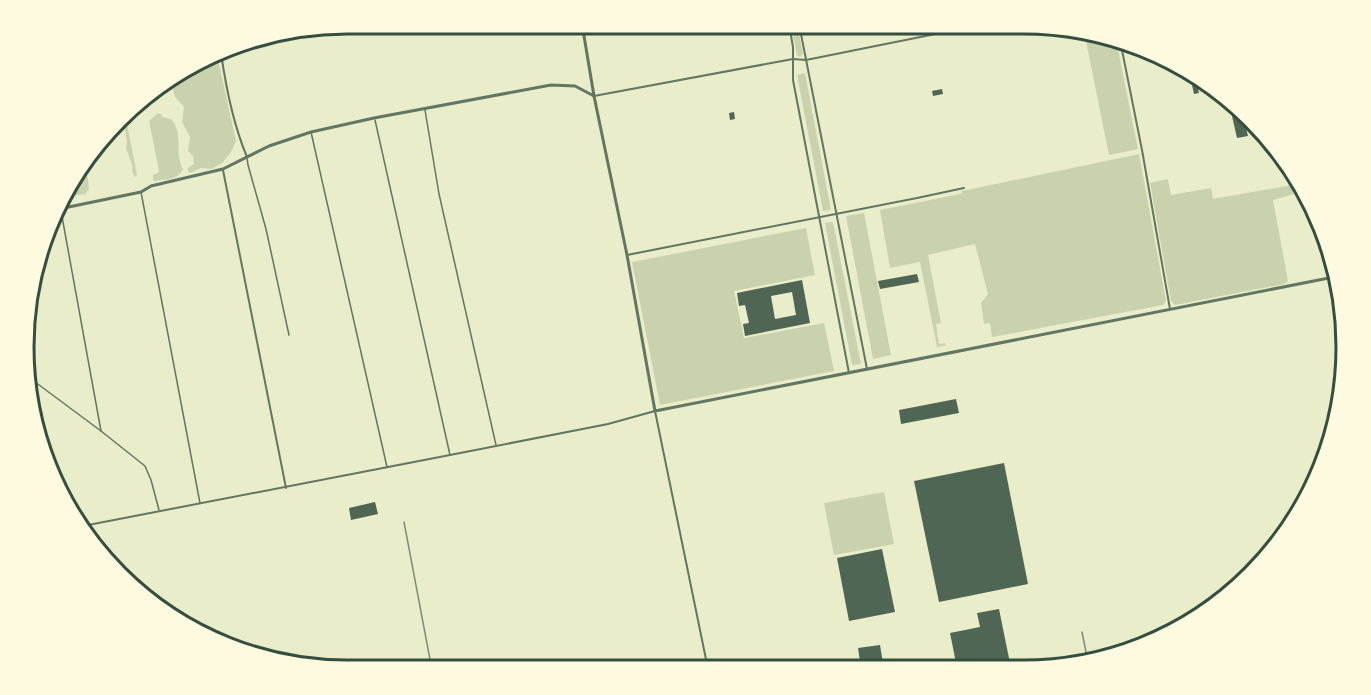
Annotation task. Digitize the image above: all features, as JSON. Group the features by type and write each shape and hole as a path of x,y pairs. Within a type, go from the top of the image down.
{"street":[{"path":"584,34 668,483 706,660"},
{"path":"791,34 793,80 849,373"},
{"path":"801,34 867,369"},
{"path":"68,207 141,192 151,186 223,169 269,146 311,132 374,118 551,85 574,86 594,96 793,59 806,60 935,34"},
{"path":"1122,50 1170,309"},
{"path":"222,61 238,137 247,157"},
{"path":"223,169 286,488"},
{"path":"627,255 964,188"},
{"path":"90,525 450,456 608,424 655,411 1328,278"}],"lane":[{"path":"425,109 439,194 496,446"},
{"path":"374,118 450,456"},
{"path":"311,132 388,468"},
{"path":"247,157 266,229 289,335"},
{"path":"141,192 200,504"},
{"path":"61,221 101,431"},
{"path":"37,383 145,466 152,480 160,511"}],"green space":[{"path":"793,34 799,34 803,54 800,57 797,55"},
{"path":"1086,41 1118,49 1138,149 1109,155"},
{"path":"219,62 236,141 222,163 211,169 201,168 190,173 188,171 188,168 194,164 193,156 188,151 190,137 182,122 184,107 175,97 173,89 191,76"},
{"path":"805,73 831,210 823,211 797,75"},
{"path":"158,113 162,117 171,119 175,125 180,163 183,169 175,177 155,181 153,175 159,170 149,121"},
{"path":"127,125 137,175 135,177 126,148 124,128"},
{"path":"1139,154 1166,301 1163,305 992,337 990,323 984,324 981,303 988,294 975,244 928,255 941,323 936,324 939,344 945,343 946,345 937,347 920,262 890,268 880,210"},
{"path":"86,175 89,189 85,194 74,196"},
{"path":"1168,179 1171,195 1211,188 1213,199 1291,185 1294,194 1273,200 1288,281 1284,284 1175,305 1171,301 1150,183"},
{"path":"864,213 891,355 873,359 846,216"},
{"path":"833,222 861,364 852,365 825,223"},
{"path":"806,228 815,275 734,291 744,338 824,323 834,371 660,405 632,262"},
{"path":"884,492 894,544 834,555 824,503"}],"building":[{"path":"1192,85 1198,88 1199,93 1194,94"},
{"path":"942,89 943,94 933,96 932,91"},
{"path":"734,112 735,119 730,120 729,113"},
{"path":"1232,116 1247,128 1248,136 1237,138"},
{"path":"917,274 919,282 880,289 878,281"},
{"path":"802,280 810,323 745,336 743,324 749,323 745,305 739,306 737,293","holes":["792,292 796,315 775,319 771,296"]},
{"path":"956,399 959,413 901,424 899,410"},
{"path":"1004,463 1028,584 939,602 914,481"},
{"path":"375,502 378,514 351,520 349,508"},
{"path":"882,549 895,612 849,621 837,558"},
{"path":"999,609 1009,660 955,660 950,633 980,627 977,613"},
{"path":"880,645 882,660 860,660 858,648"}],"railway":[{"path":"404,522 430,660"},
{"path":"1082,632 1086,654"}]}
